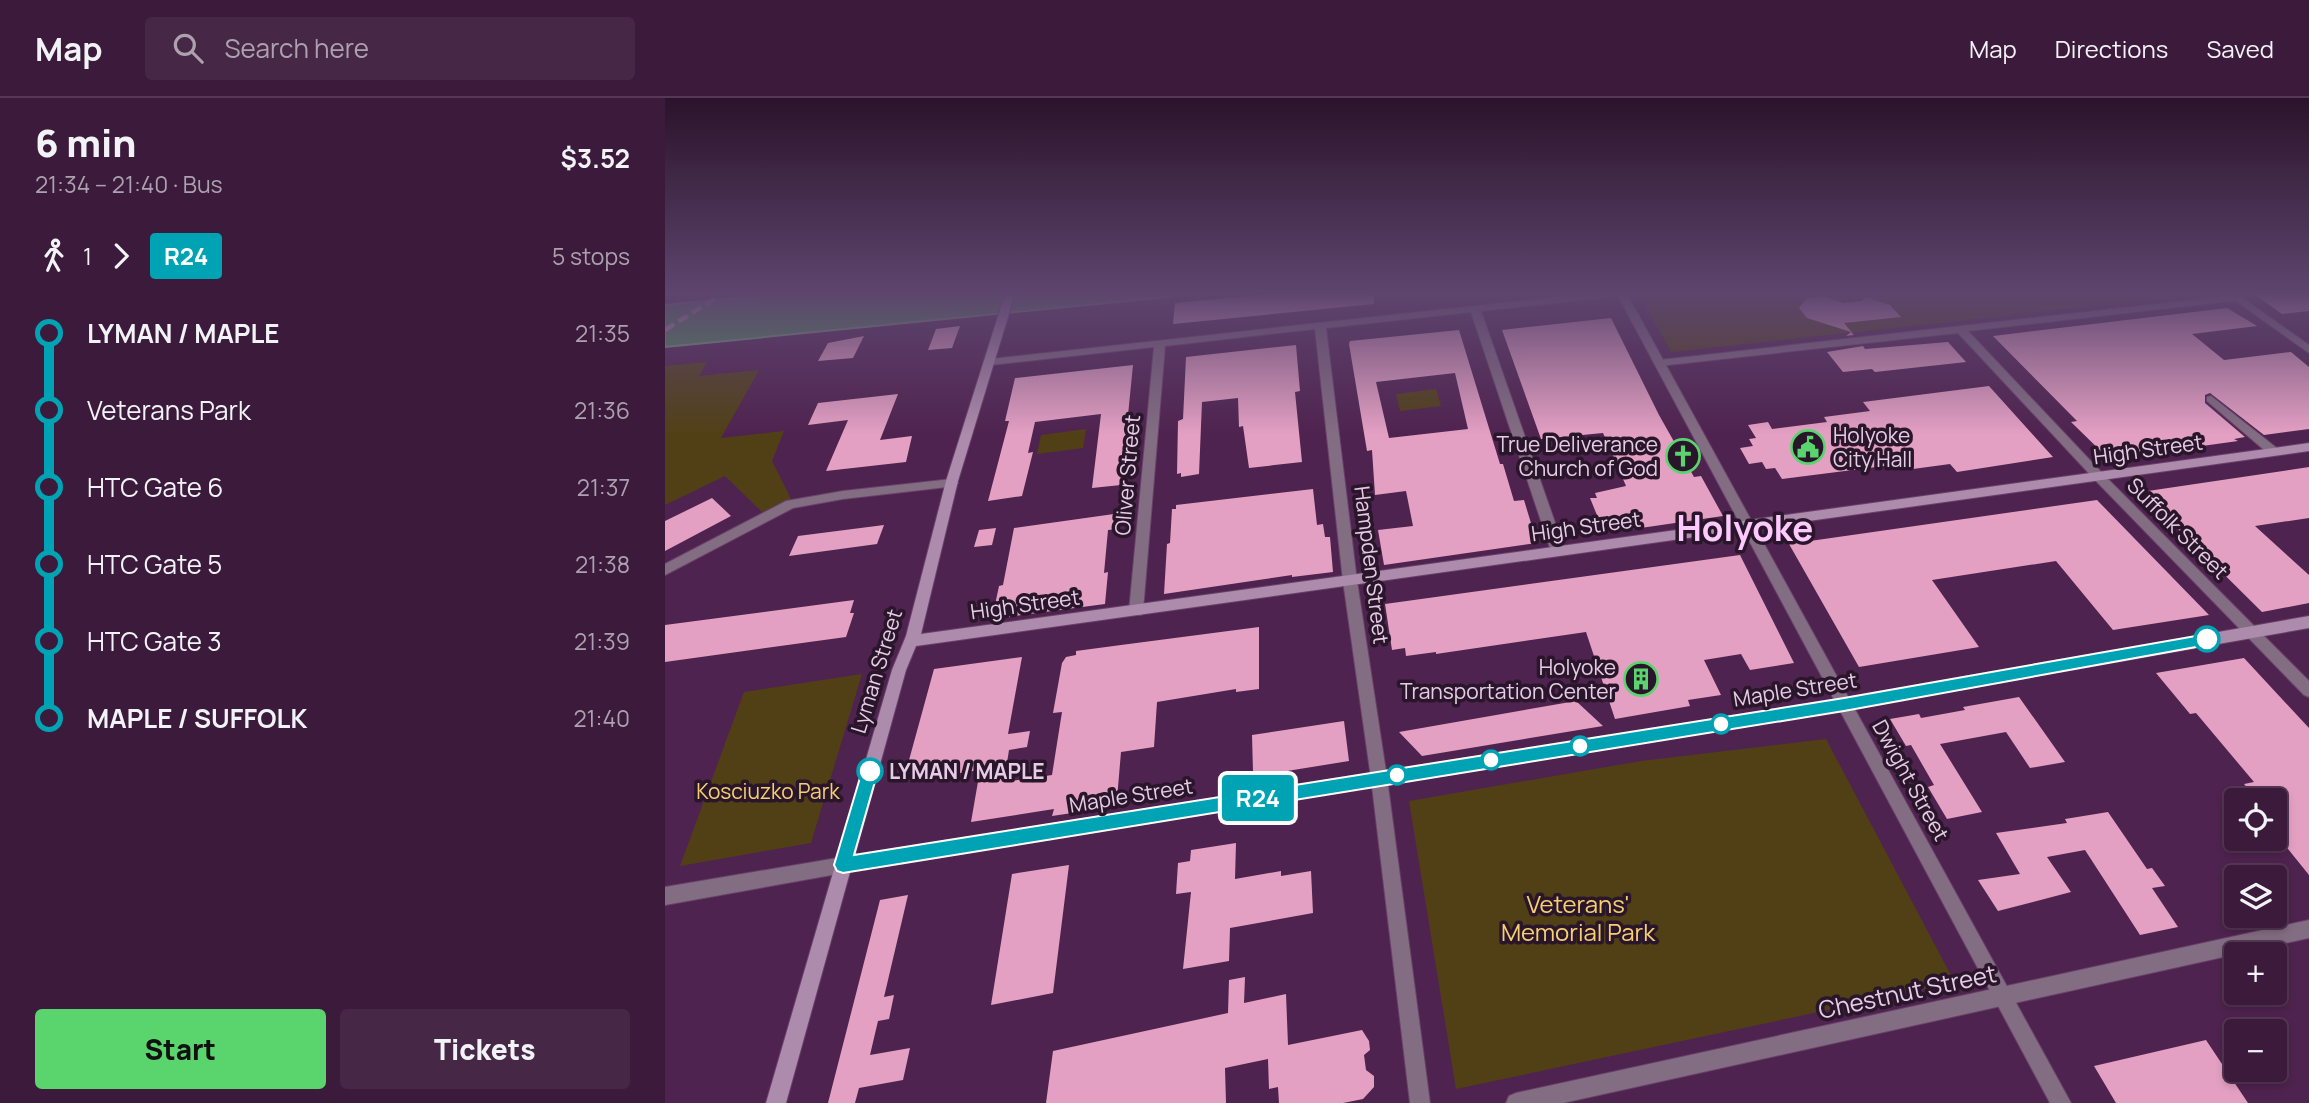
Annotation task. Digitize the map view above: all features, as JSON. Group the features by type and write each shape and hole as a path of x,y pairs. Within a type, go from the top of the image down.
{"main road":[{"name":"Lyman Street","path":"776,1103 899,670 911,641 952,482 996,341"},
{"name":"High Street","path":"911,641 2309,447"},
{"name":"Maple Street","path":"843,865 1844,704 2309,622"}],"street":[{"path":"990,362 1179,341"},
{"name":"Hampden Street","path":"1322,341 1350,581 1379,778 1420,1103"},
{"path":"1486,341 1558,551"},
{"name":"Dwight Street","path":"1647,341 2061,1103"},
{"path":"1659,363 1868,341"},
{"name":"Suffolk Street","path":"1971,341 2100,478 2309,691"},
{"name":"Oliver Street","path":"1136,611 1160,343"},
{"path":"2211,399 2274,452"},
{"path":"665,570 790,504 952,482"},
{"name":"Maple Street","path":"665,896 843,865"},
{"name":"Chestnut Street","path":"1516,1103 2309,929"}],"green space":[{"path":"1665,341 1774,341 1671,352"},
{"path":"707,362 699,376 759,370 721,438 784,431 772,461 791,499 762,512 725,476 665,505 665,366"},
{"path":"1436,389 1441,406 1400,411 1396,394"},
{"path":"1086,429 1083,448 1037,454 1041,435"},
{"name":"Kosciuzko Park","path":"862,674 811,843 680,866 744,692"},
{"name":"Veterans' Memorial Park","path":"1826,739 1955,983 1456,1089 1409,801 1641,761"}],"shaded area":[{"path":"665,341 726,341 665,347"}],"building":[{"path":"862,341 853,358 818,361 828,343"},
{"path":"931,341 955,341 952,348 928,350"},
{"path":"1351,341 1462,341 1500,464 1503,464 1514,501 1524,500 1537,543 1384,565 1378,530 1413,526 1406,491 1375,495 1372,450 1367,451 1349,344","holes":["1455,373 1468,429 1389,438 1376,382"]},
{"path":"1506,341 1622,341 1694,477 1701,476 1723,516 1627,530 1626,526 1603,530 1590,498 1597,498 1595,493 1626,486 1603,433 1541,439"},
{"path":"1998,341 2200,341 2224,360 2291,352 2309,367 2309,429 2264,435 2210,393 2205,395 2205,403 2245,437 2234,439 2238,441 2109,459 2071,422 2077,421"},
{"path":"1948,342 1966,362 1875,372 1872,369 1843,372 1827,352 1863,346 1865,349"},
{"path":"1296,345 1300,391 1295,392 1302,462 1249,468 1243,426 1239,427 1238,398 1202,402 1199,474 1181,477 1181,473 1177,474 1178,421 1183,419 1186,357"},
{"path":"1133,365 1121,485 1092,488 1101,414 1035,422 1028,453 1033,452 1022,496 988,501 1009,421 1005,421 1015,378"},
{"path":"1989,386 2053,457 1957,472 1950,464 1913,469 1900,464 1782,479 1775,468 1766,469 1762,462 1749,464 1740,448 1753,446 1749,439 1756,438 1748,425 1768,422 1772,429 1827,422 1824,417 1870,411 1863,402"},
{"path":"898,394 880,440 912,436 906,462 826,471 848,420 808,425 818,403"},
{"path":"2309,467 2309,518 2255,526 2309,575 2309,603 2262,612 2141,492"},
{"path":"1313,489 1317,525 1323,524 1325,537 1330,537 1333,572 1292,575 1164,594 1167,544 1170,543 1172,509 1176,509 1176,505"},
{"path":"712,498 731,516 665,551 665,521"},
{"path":"2097,500 2209,615 2113,630 2056,561 1932,580 1979,647 1859,667 1789,544"},
{"path":"1121,513 1119,529 1108,530 1104,573 1108,572 1105,604 992,619 999,586 1003,585 1014,528"},
{"path":"884,525 877,544 789,556 798,536"},
{"path":"996,528 992,545 974,547 979,530"},
{"path":"1740,555 1794,663 1750,670 1741,654 1704,660 1721,695 1688,700 1690,706 1615,719 1586,632 1436,654 1406,656 1405,648 1392,650 1385,604"},
{"path":"854,600 850,613 854,613 846,637 665,662 665,625"},
{"path":"1259,627 1259,689 1236,692 1236,689 1157,702 1154,747 1121,752 1117,799 1106,801 1106,808 1052,816 1054,809 971,822 980,770 903,782 934,669 1022,657 1008,734 1030,731 1027,747 1009,750 1004,782 1052,775 1062,712 1053,713 1062,663 1066,657 1076,655 1076,651"},
{"path":"2244,658 2309,728 2309,875 2287,848 2287,788 2247,788 2244,784 2254,782 2196,713 2190,714 2156,673"},
{"path":"2019,697 2065,762 2030,768 2006,732 1940,744 1982,812 1947,819 1928,787 1934,785 1911,745 1906,746 1890,719 1919,714 1921,718"},
{"path":"1576,701 1603,726 1422,756 1399,732"},
{"path":"1344,721 1349,761 1256,776 1256,771 1253,772 1252,735"},
{"path":"2108,812 2147,869 2152,868 2165,886 2152,888 2178,927 2140,935 2085,850 2047,857 2071,892 1998,911 1978,880 2020,874 1996,833 2067,823 2065,819"},
{"path":"1236,843 1235,879 1281,871 1281,876 1311,871 1313,913 1230,928 1229,961 1183,969 1191,892 1176,894 1178,863 1190,861 1191,850"},
{"path":"1069,865 1053,993 991,1005 1012,874"},
{"path":"908,895 884,997 894,995 889,1019 878,1021 870,1055 910,1048 903,1080 859,1088 855,1103 828,1103 880,900"},
{"path":"1245,977 1244,1003 1286,994 1288,1045 1362,1030 1369,1041 1370,1050 1364,1055 1366,1070 1374,1076 1374,1087 1363,1099 1343,1103 1279,1103 1278,1087 1269,1089 1268,1059 1225,1068 1226,1103 1046,1103 1053,1051 1228,1013 1229,980"},
{"path":"2206,1040 2224,1067 2224,1082 2234,1082 2248,1103 2116,1103 2094,1066"}],"bus line":[{"name":"R24","path":"870,771 843,865 1844,704 2207,639"}],"place":[{"name":"Holyoke City Hall","path":"1808,447"},
{"name":"True Deliverance Church of God","path":"1683,456"},
{"name":"Holyoke Transportation Center","path":"1641,679"},
{"name":"LYMAN / MAPLE","path":"870,771"}],"district":[{"name":"Holyoke","path":"1745,528"}]}
